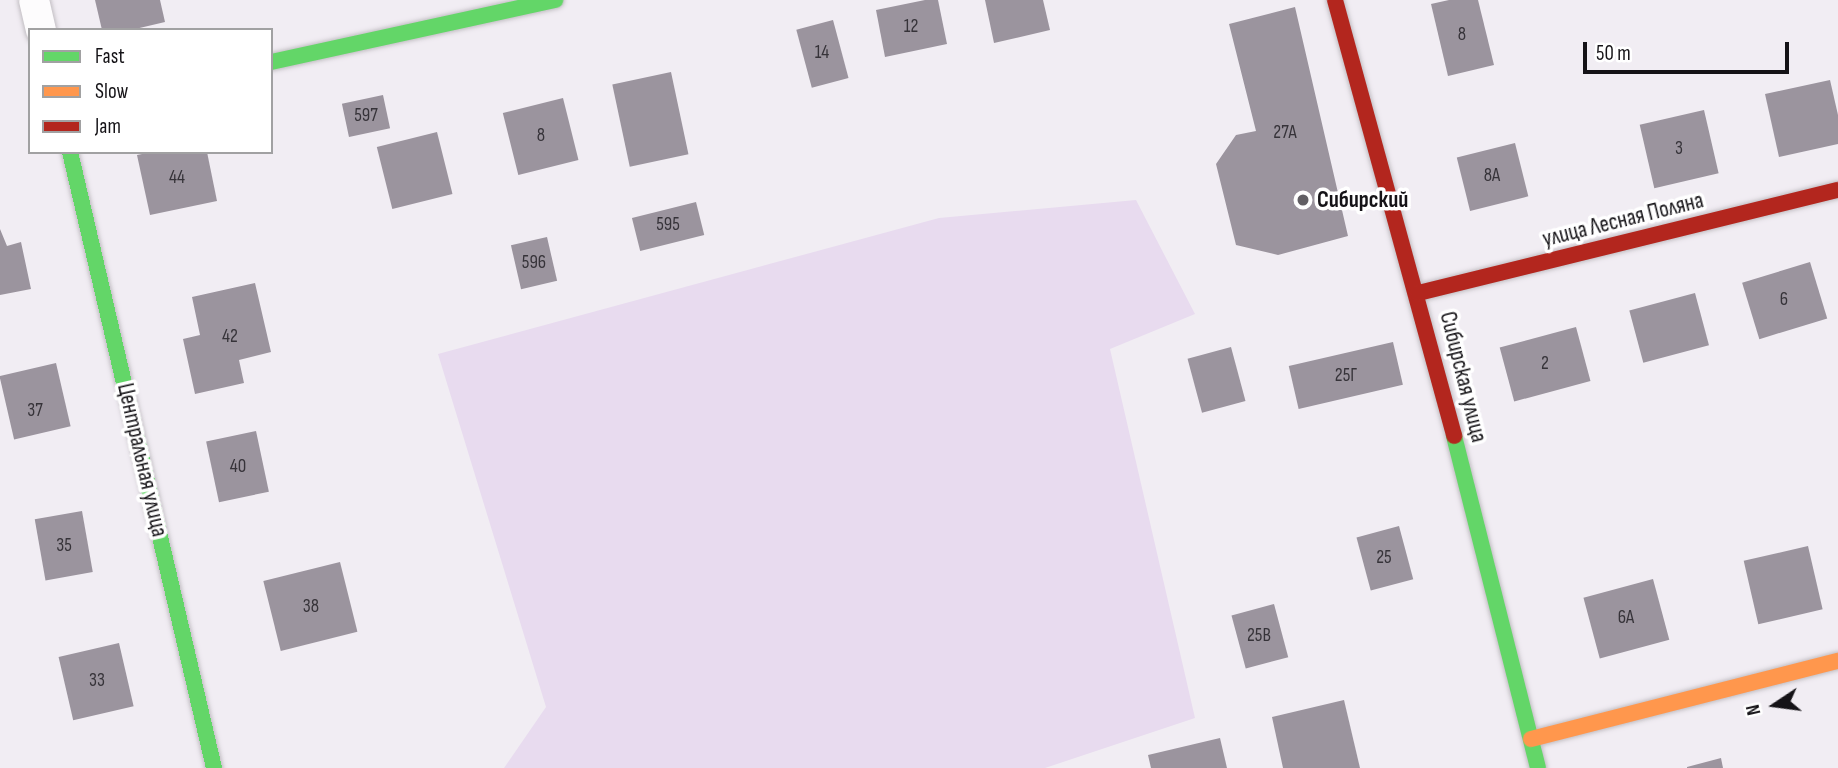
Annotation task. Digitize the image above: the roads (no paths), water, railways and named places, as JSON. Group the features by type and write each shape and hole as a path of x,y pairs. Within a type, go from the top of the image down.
{"street":[{"path":"34,0 41,28"},
{"path":"273,62 555,0"},
{"name":"Сибирская улица","path":"1335,0 1418,293 1538,768"},
{"name":"Центральная улица","path":"70,154 214,768"},
{"name":"улица Лесная Поляна","path":"1418,293 1838,190"},
{"path":"1531,739 1838,661"}],"place":[{"name":"Сибирский","path":"1303,200"}]}
